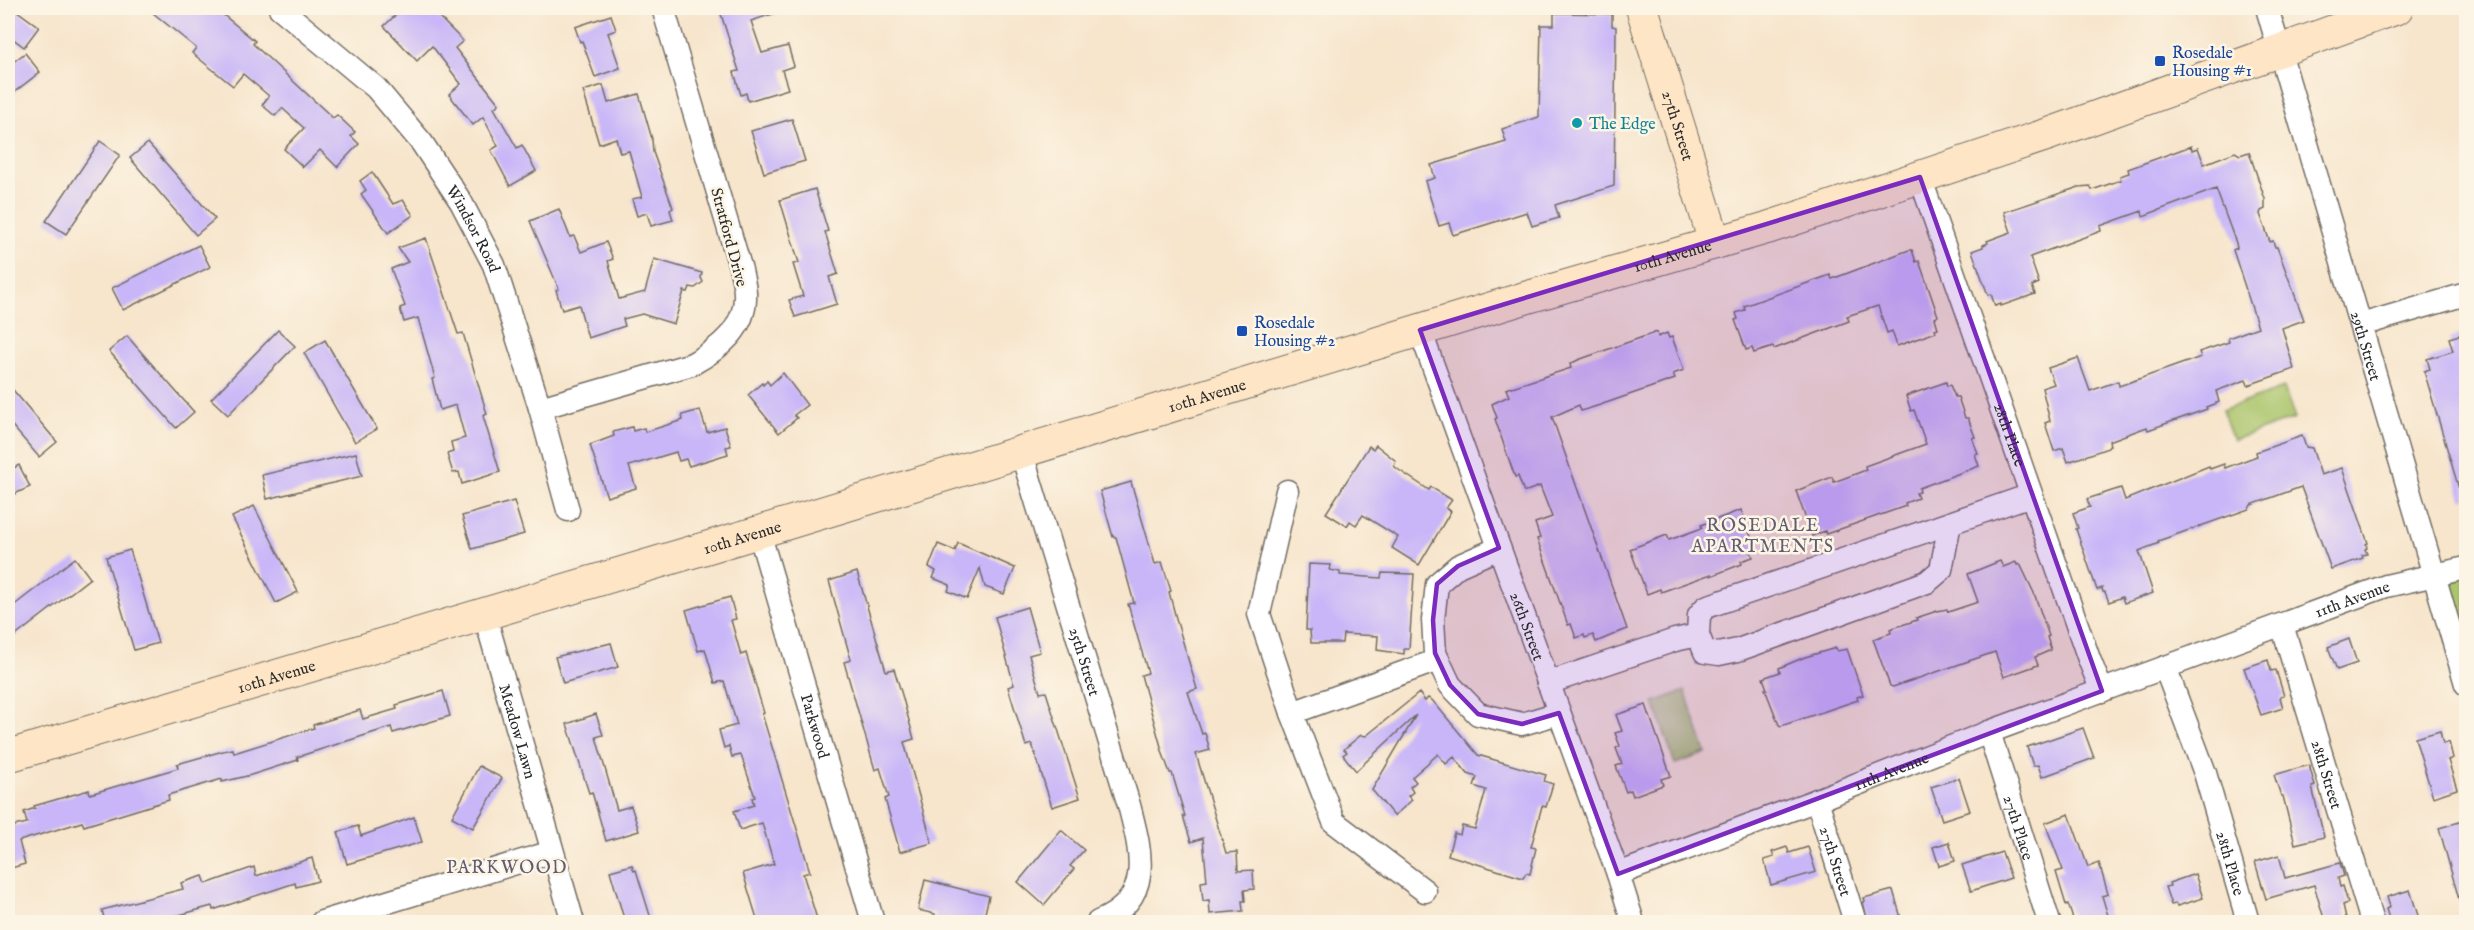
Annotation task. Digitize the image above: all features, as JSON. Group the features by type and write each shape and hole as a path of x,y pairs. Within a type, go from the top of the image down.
{"main road":[{"name":"27th Street","path":"1642,8 1715,243"},
{"name":"10th Avenue","path":"8,756 1715,243 2049,134 2397,8"}],"street":[{"name":"Windsor Road","path":"280,8 376,88 422,143 460,202 494,266 540,408 568,510"},
{"name":"Stratford Drive","path":"540,408 692,364 712,352 730,337 741,317 746,293 741,270 663,8"},
{"name":"29th Street","path":"2267,8 2466,684"},
{"name":"28th Place","path":"1920,177 2102,691"},
{"path":"2361,325 2466,294"},
{"name":"26th Street","path":"1420,330 1633,922"},
{"name":"25th Street","path":"1021,451 1141,850 1141,874 1131,897 1115,916 1098,922"},
{"path":"1287,491 1259,614 1292,713 1334,822 1425,891"},
{"path":"1950,523 1941,570 1927,582 1738,650 1719,654 1705,652 1698,635 1699,615 1706,607 2031,495"},
{"name":"Parkwood","path":"759,531 873,922"},
{"path":"1499,548 1458,566 1437,584 1433,620 1435,653 1450,685 1478,714 1522,724 1559,712"},
{"name":"11th Avenue","path":"1617,874 1817,800 1989,732 2386,586 2466,568"},
{"name":"Meadow Lawn","path":"484,612 573,922"},
{"name":"28th Street","path":"2282,625 2372,922"},
{"path":"1548,683 1675,640 1698,635"},
{"path":"1292,713 1438,660"},
{"name":"28th Place","path":"2165,667 2205,773 2248,922"},
{"name":"27th Place","path":"1989,732 2049,922"},
{"name":"27th Street","path":"1817,800 1855,922"},
{"path":"322,922 552,852"}],"highlighted area":[{"path":"1920,177 2102,691 1618,874 1559,713 1522,724 1478,714 1450,685 1435,653 1433,620 1437,584 1458,566 1499,548 1420,330"}],"green space":[{"path":"2284,388 2295,418 2233,440 2222,410"},
{"path":"2466,568 2466,684 2442,599 2451,573"},
{"path":"1685,691 1706,753 1675,764 1654,702"}],"building":[{"path":"8,8 13,8 39,27 24,47 8,35"},
{"path":"147,8 215,8 255,41 253,44 333,118 337,115 355,132 351,136 359,144 337,167 320,150 303,167 284,149 304,128 282,108 275,116 262,105 269,96 243,74 233,86 192,53 196,48"},
{"path":"403,8 430,8 463,41 455,48 499,104 494,108 517,148 522,145 536,171 510,186 491,150 498,146 483,117 473,125 454,101 449,94 461,84 432,46 417,61 384,26"},
{"path":"719,8 782,8 782,11 751,21 762,53 788,46 794,66 782,70 788,89 748,101 746,93 741,95 734,72 739,71"},
{"name":"The Edge","path":"1554,13 1612,14 1612,26 1616,27 1614,186 1555,205 1559,218 1532,226 1527,212 1453,235 1449,223 1439,226 1425,181 1435,178 1431,165 1506,142 1502,129 1539,117 1541,25 1554,25"},
{"path":"611,15 616,30 608,33 620,68 595,77 575,27"},
{"path":"25,53 40,72 8,97 8,66"},
{"path":"603,85 608,103 639,94 652,139 653,152 673,208 670,210 673,220 651,226 647,213 637,216 632,199 642,197 629,151 620,153 616,138 599,144 583,91"},
{"path":"792,119 805,161 764,173 751,131"},
{"path":"100,141 120,155 66,234 46,221"},
{"path":"148,143 215,219 196,235 130,158"},
{"path":"2191,146 2192,150 2198,148 2204,164 2235,152 2240,155 2249,152 2265,199 2265,209 2260,214 2270,242 2273,241 2277,247 2304,320 2282,328 2294,369 2248,385 2246,380 2216,391 2219,402 2206,407 2207,409 2109,441 2108,448 2068,462 2063,448 2054,451 2045,423 2050,421 2042,388 2054,384 2048,368 2078,358 2090,391 2118,381 2119,386 2201,357 2199,352 2229,342 2228,338 2258,327 2233,250 2237,248 2236,243 2216,189 2143,216 2142,211 2100,226 2101,231 2030,257 2039,283 2032,286 2035,294 2001,306 2001,304 1995,306 1991,294 1988,295 1972,251 1983,247 1988,243 1987,241 2011,232 2004,212 2079,187 2090,186 2092,190 2121,180 2120,176 2129,173 2128,169"},
{"path":"372,172 393,204 403,200 413,215 388,233 361,194 366,190 360,181"},
{"path":"815,189 838,274 829,277 837,304 795,317 789,300 803,296 793,264 799,263 780,200"},
{"path":"559,209 570,237 574,236 581,252 606,242 613,259 608,261 619,299 645,292 654,259 702,273 703,282 695,288 690,287 688,292 684,291 674,324 642,314 623,319 625,326 588,338 579,305 562,310 556,290 559,289 530,221"},
{"path":"426,238 458,334 463,333 487,414 483,416 500,472 462,484 459,472 453,473 447,454 453,452 451,442 465,438 456,405 440,410 432,379 435,378 418,318 404,322 400,308 405,306 391,269 408,262 398,248"},
{"path":"199,245 210,267 123,310 112,288"},
{"path":"1912,250 1916,262 1919,261 1938,316 1935,318 1938,328 1935,329 1936,332 1897,346 1892,331 1887,333 1878,306 1847,316 1849,321 1774,349 1773,347 1754,353 1752,348 1746,350 1735,320 1738,319 1736,313 1745,310 1744,306 1830,275 1832,279"},
{"path":"278,330 295,346 228,415 211,399"},
{"path":"1657,332 1658,337 1667,333 1669,338 1672,337 1684,370 1673,374 1675,379 1581,411 1579,405 1552,417 1627,629 1596,642 1593,635 1576,638 1571,624 1568,625 1537,539 1540,538 1535,523 1552,517 1540,486 1524,492 1518,476 1515,477 1492,404 1509,396 1506,389 1571,368 1570,364 1578,360"},
{"path":"2466,333 2466,499 2462,499 2424,371 2430,369 2427,359 2453,351 2449,338"},
{"path":"127,336 194,412 176,428 109,351"},
{"path":"325,340 377,429 355,442 304,353"},
{"path":"783,373 807,405 794,415 797,418 779,433 748,395 762,383 763,385 767,381 770,385"},
{"path":"1946,382 1947,386 1950,385 1955,397 1958,397 1965,418 1968,418 1975,437 1972,438 1978,453 1975,454 1979,466 1919,488 1920,492 1916,493 1918,498 1905,503 1906,506 1826,534 1825,531 1812,536 1796,491 1832,477 1834,482 1866,470 1865,466 1926,444 1914,410 1911,411 1906,396"},
{"path":"8,384 57,442 39,457 8,421"},
{"path":"700,410 707,432 725,427 731,446 726,447 728,454 689,466 686,459 679,461 676,452 629,466 636,488 607,497 590,445 614,436 613,432 632,427 633,431 644,428 645,432 683,420 682,415"},
{"path":"2302,436 2306,447 2312,448 2321,475 2342,468 2368,543 2365,549 2367,554 2362,555 2363,558 2331,569 2301,487 2251,505 2249,509 2158,541 2159,543 2139,551 2153,593 2124,603 2122,597 2109,602 2102,588 2097,590 2076,529 2078,528 2073,513 2090,507 2087,499 2121,488 2125,500 2209,466 2210,469 2224,464 2225,468 2257,456 2256,452"},
{"path":"1376,445 1396,461 1394,466 1399,470 1429,490 1431,487 1452,500 1446,508 1451,511 1419,565 1392,548 1398,537 1363,515 1356,525 1350,521 1347,526 1326,513 1369,446 1373,449"},
{"path":"356,453 362,476 267,499 262,475"},
{"path":"19,465 30,487 8,497 8,471"},
{"path":"1131,482 1155,564 1162,562 1197,689 1188,692 1202,734 1205,733 1210,750 1196,754 1226,853 1237,852 1238,871 1253,870 1254,889 1244,890 1243,911 1210,914 1209,900 1203,901 1201,882 1207,881 1203,838 1191,842 1141,675 1148,673 1128,604 1134,603 1116,537 1113,537 1100,491"},
{"path":"514,501 524,534 472,549 462,516"},
{"path":"254,506 298,592 276,603 232,517"},
{"path":"1741,510 1756,550 1751,552 1753,557 1741,561 1742,564 1711,576 1711,574 1661,592 1660,589 1647,594 1630,549 1667,535 1669,540"},
{"path":"958,543 1015,568 1004,594 985,587 980,568 967,599 948,591 950,585 933,578 936,571 929,567 938,544 955,551"},
{"path":"130,550 158,643 134,650 106,557"},
{"path":"75,558 90,578 14,637 8,629 8,610"},
{"path":"2000,561 2003,567 2016,562 2017,565 2020,564 2034,593 2049,636 2047,637 2051,650 2035,657 2038,665 2004,677 1995,652 1893,687 1890,686 1873,639 1891,633 1890,629 1917,620 1916,618 1947,609 1948,612 1978,602 1968,574"},
{"path":"1309,564 1331,565 1330,570 1340,572 1340,575 1381,578 1382,573 1414,574 1409,649 1404,649 1404,654 1377,650 1378,636 1343,634 1342,643 1311,643 1310,630 1306,630"},
{"path":"857,572 886,671 894,669 902,695 914,739 904,742 932,843 900,852 885,799 889,797 880,768 875,770 844,662 851,660 829,581"},
{"path":"730,597 736,619 731,620 741,655 746,653 810,872 803,874 818,922 758,922 743,873 774,864 762,823 740,830 734,811 754,805 752,798 755,797 741,755 732,757 729,746 724,748 719,730 737,725 724,681 715,683 705,649 698,651 686,610"},
{"path":"1027,607 1040,652 1029,655 1040,693 1046,692 1080,798 1052,807 1032,744 1026,746 1008,687 1014,685 995,617"},
{"path":"2349,639 2357,663 2337,670 2328,647"},
{"path":"611,643 618,667 563,683 555,657"},
{"path":"1836,648 1837,651 1847,649 1863,695 1857,697 1858,700 1779,725 1763,678 1780,672 1779,668 1805,657"},
{"path":"2268,660 2271,671 2276,670 2284,696 2280,697 2283,708 2261,715 2244,668"},
{"path":"443,691 450,716 393,733 391,727 297,757 298,760 251,775 222,782 222,779 168,795 169,800 84,826 82,822 19,841 25,864 8,869 8,818 12,818 14,826 27,823 24,812 35,808 34,806 89,790 90,794 178,768 177,764 223,751 233,749 234,753 314,728 313,725 360,710 363,719 397,709 396,705"},
{"path":"1419,693 1425,701 1428,698 1432,700 1478,755 1546,775 1544,781 1553,784 1546,807 1542,806 1531,847 1536,848 1530,874 1526,873 1523,878 1448,855 1454,833 1460,835 1462,826 1475,829 1486,790 1474,786 1477,777 1468,774 1454,757 1446,764 1438,754 1412,777 1416,782 1410,787 1413,792 1408,796 1412,800 1394,816 1372,790 1416,715 1356,771 1343,755 1347,752 1344,749 1361,735 1366,736"},
{"path":"1646,705 1671,776 1661,779 1663,785 1633,796 1631,790 1626,792 1616,766 1622,764 1616,748 1620,746 1615,733 1622,731 1616,715"},
{"path":"596,714 603,735 596,737 617,810 631,806 639,831 606,841 592,792 589,793 567,724"},
{"path":"2083,728 2094,758 2042,777 2038,765 2033,766 2027,747"},
{"path":"2440,731 2443,744 2449,742 2453,758 2448,760 2457,789 2433,797 2415,738"},
{"path":"2309,765 2324,837 2295,844 2283,796 2281,796 2274,775"},
{"path":"479,766 502,778 473,828 452,817"},
{"path":"1959,778 1970,811 1942,820 1931,787"},
{"path":"2069,814 2088,867 2099,863 2108,894 2102,896 2110,922 2074,922 2068,904 2066,905 2056,872 2063,870 2045,823"},
{"path":"414,817 422,842 347,864 338,832 358,826 361,836"},
{"path":"2466,820 2466,909 2462,910 2439,828"},
{"path":"1061,830 1084,850 1070,866 1074,869 1044,905 1018,882"},
{"path":"1949,842 1955,861 1939,866 1933,847"},
{"path":"1787,847 1789,853 1808,847 1816,872 1771,885 1764,860 1774,857 1772,852"},
{"path":"2002,852 2011,878 1971,891 1962,865"},
{"path":"2279,855 2285,878 2340,863 2344,876 2338,878 2348,903 2343,905 2347,922 2325,922 2314,885 2266,899 2255,862"},
{"path":"312,858 318,881 296,887 295,883 213,910 212,906 154,922 105,922 102,910 183,889 181,883 203,876 206,884 254,867 256,876"},
{"path":"632,865 634,871 636,870 652,922 625,922 610,871"},
{"path":"2195,874 2203,898 2177,906 2176,904 2171,905 2165,887 2170,886 2169,883"},
{"path":"925,880 989,896 983,922 942,922 934,920 935,914 918,910"},
{"path":"1893,890 1901,918 1887,922 1868,922 1864,898"},
{"path":"2410,890 2420,922 2390,922 2386,909 2390,907 2387,897"}],"place":[{"name":"Rosedale Housing #1","path":"2160,61"},
{"name":"The Edge","path":"1577,123"},
{"name":"Rosedale Housing #2","path":"1242,331"}],"district":[{"name":"ROSEDALE APARTMENTS","path":"1763,535"},
{"name":"PARKWOOD","path":"507,867"}]}
